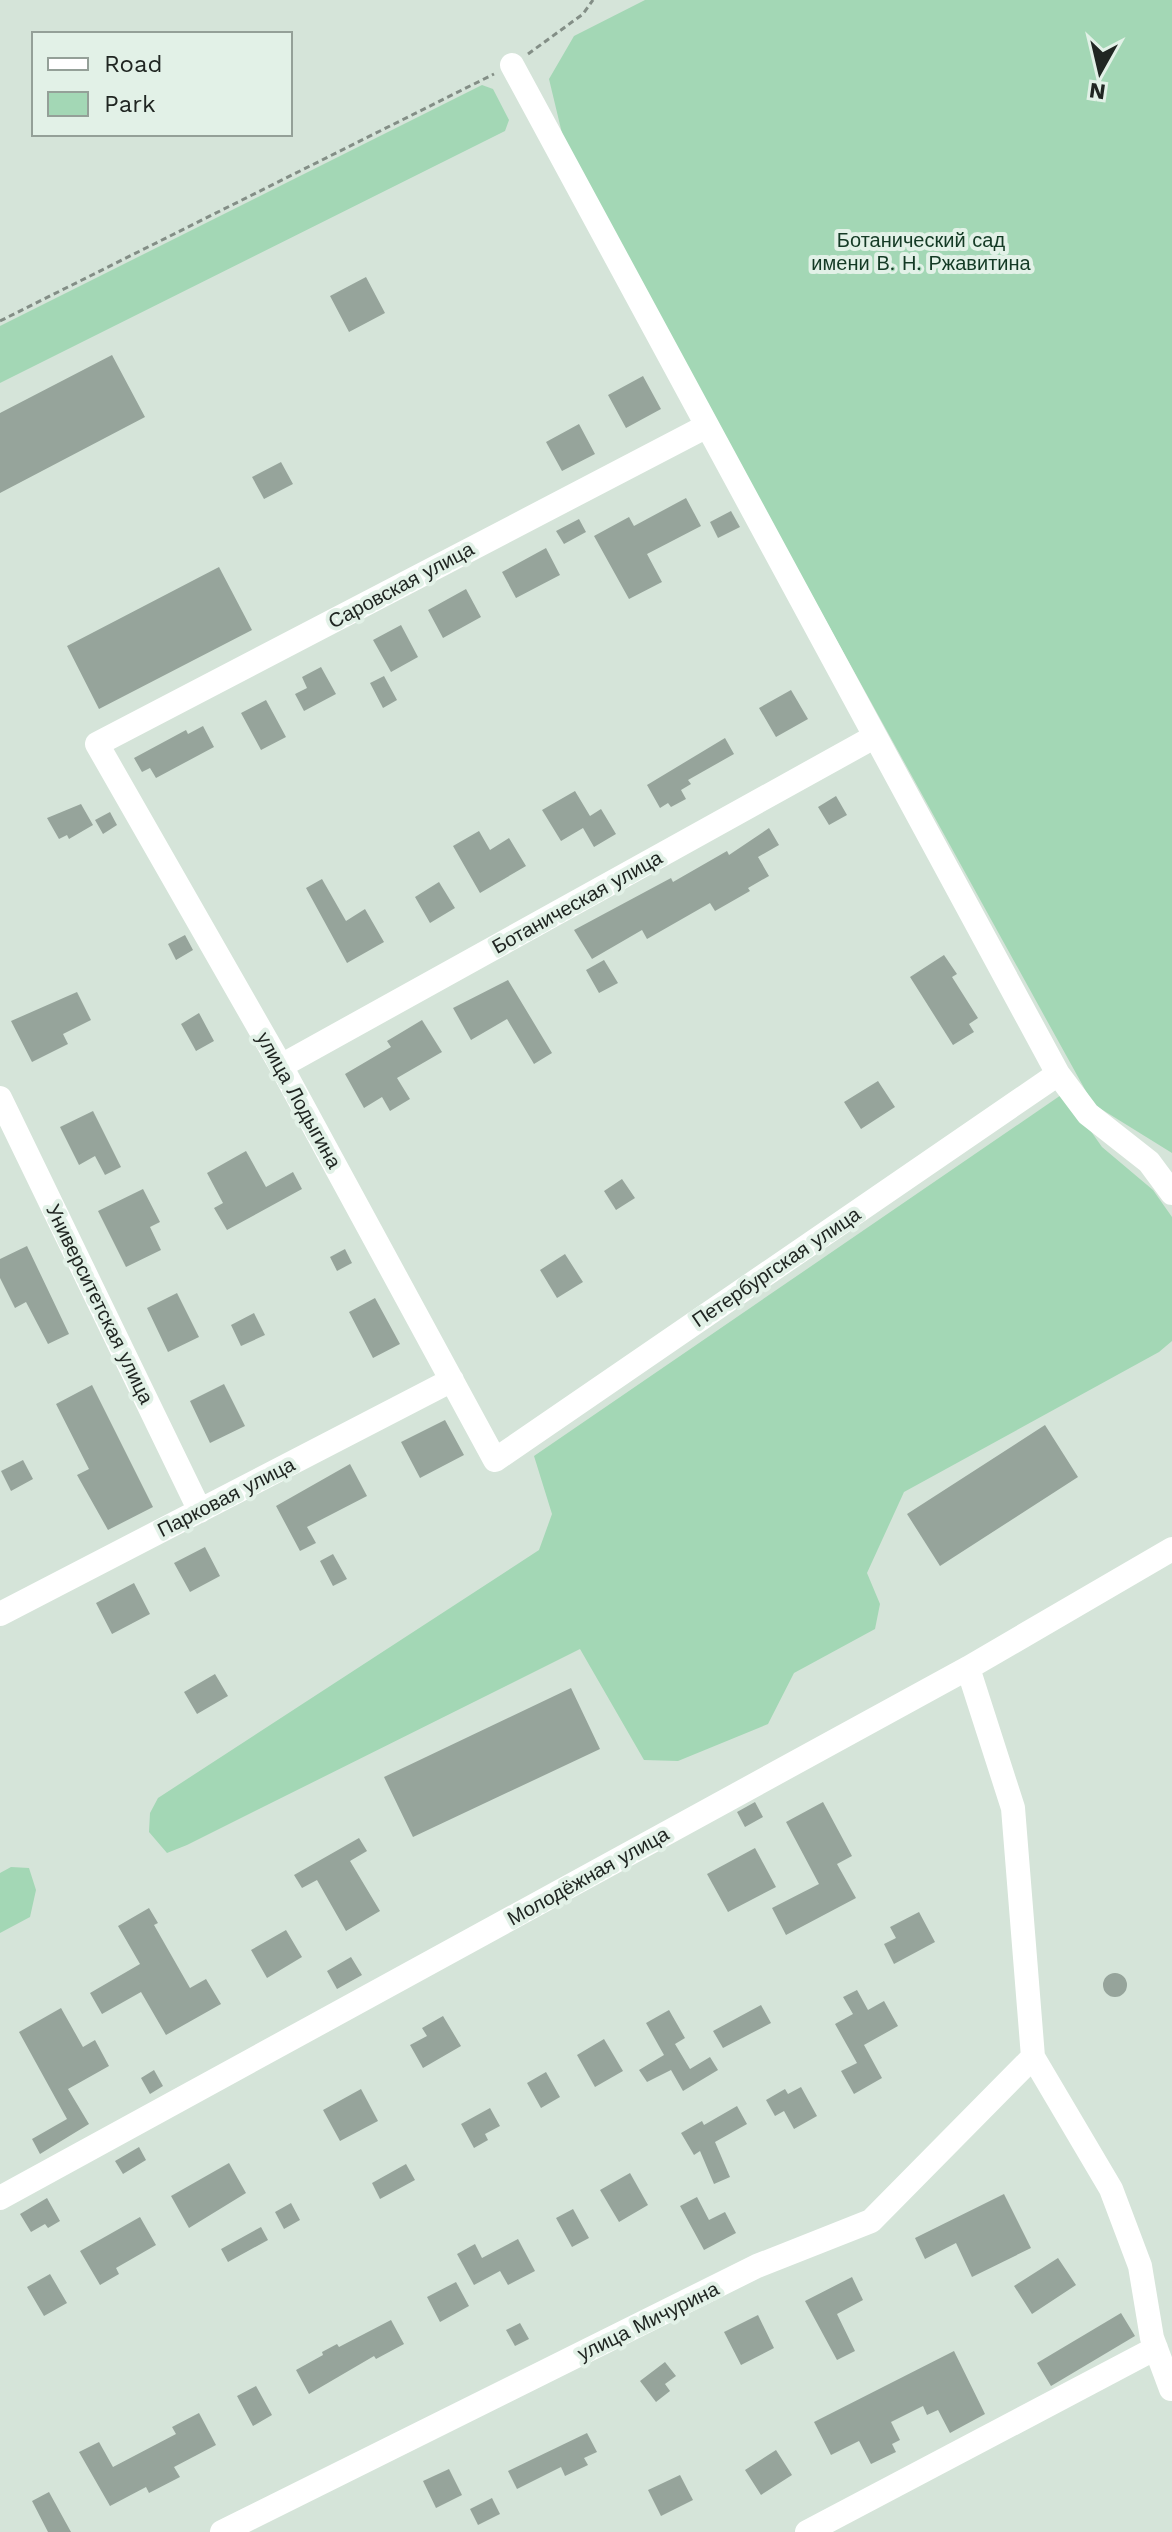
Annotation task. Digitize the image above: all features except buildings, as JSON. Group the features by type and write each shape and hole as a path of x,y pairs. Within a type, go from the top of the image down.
{"street":[{"path":"512,65 705,427 1058,1074 1088,1114 1149,1162 1172,1193"},
{"name":"Саровская улица","path":"97,744 705,427"},
{"name":"Ботаническая улица","path":"281,1066 874,737"},
{"name":"улица Лодыгина","path":"97,744 281,1066 495,1460"},
{"name":"Петербургская улица","path":"495,1460 1058,1074"},
{"name":"Университетская улица","path":"0,1098 200,1511"},
{"name":"Парковая улица","path":"0,1614 452,1380"},
{"name":"Молодёжная улица","path":"0,2198 968,1668 1172,1549"},
{"path":"968,1668 1013,1808 1033,2057 1111,2189 1140,2266 1156,2348 1171,2389"},
{"name":"улица Мичурина","path":"222,2532 757,2266 871,2221 1033,2057"},
{"path":"807,2532 1156,2348"}],"path":[{"path":"0,321 512,65 583,14 593,0"}],"green space":[{"name":"Ботанический сад имени В. Н. Ржавитина","path":"645,0 1172,0 1172,1153 1093,1104 566,150 549,79 574,36"},
{"path":"482,85 493,89 509,120 505,131 0,383 0,326"},
{"path":"1064,1093 1102,1147 1153,1190 1172,1217 1172,1341 1159,1352 904,1492 867,1573 880,1604 875,1629 794,1673 768,1724 678,1761 644,1760 580,1649 187,1845 167,1853 149,1832 150,1813 158,1798 539,1550 552,1514 534,1456"},
{"path":"11,1867 29,1868 36,1890 30,1917 0,1933 0,1873"}]}
